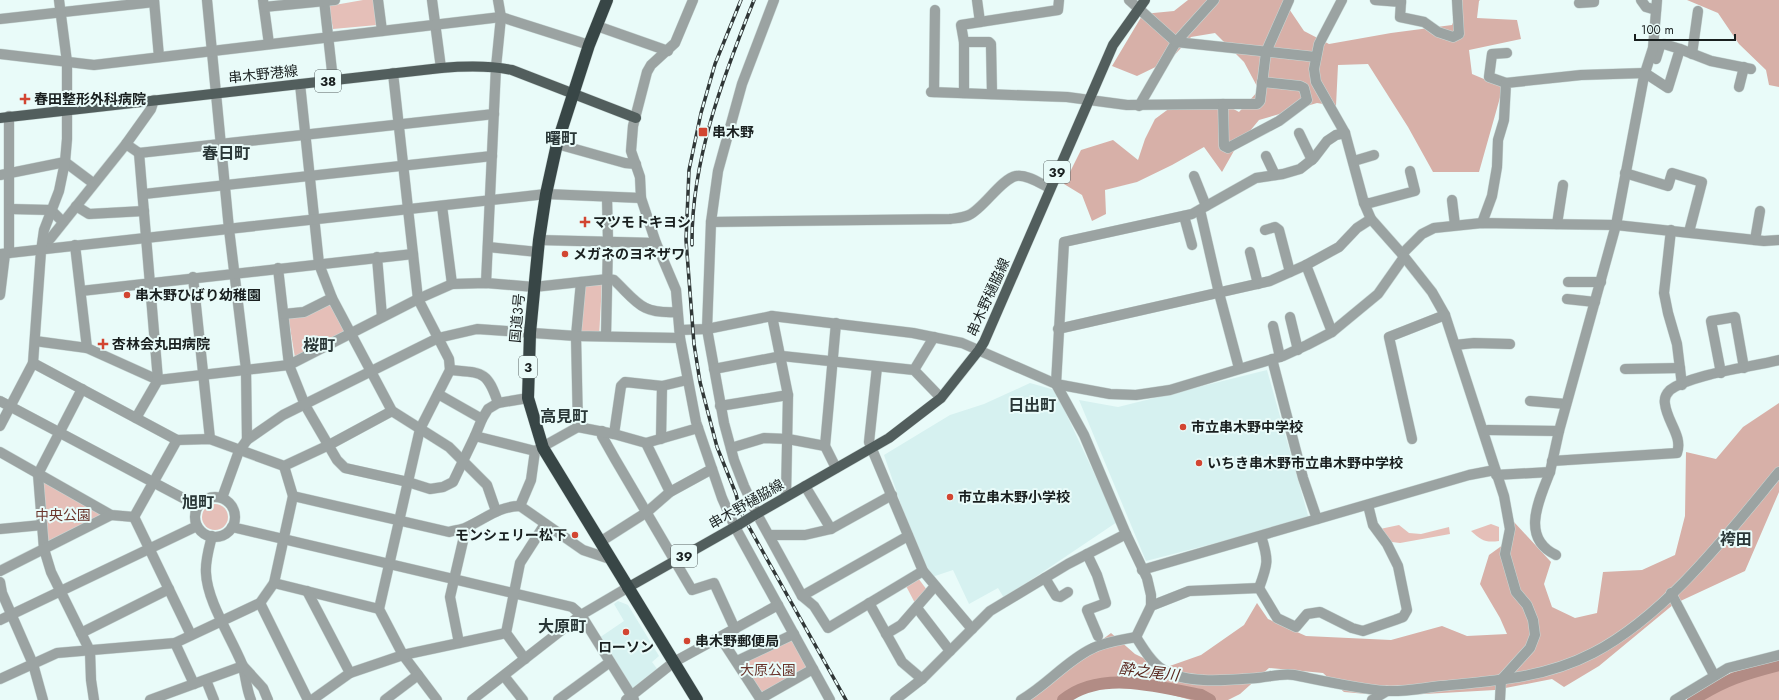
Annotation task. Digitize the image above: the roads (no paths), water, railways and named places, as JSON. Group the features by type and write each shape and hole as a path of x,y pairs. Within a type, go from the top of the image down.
{"highway":[{"name":"国道3号","path":"607,0 598,26 589,45 557,144 546,194 538,246 534,287 530,333 528,398 539,449 600,542 697,700"}],"main road":[{"name":"串木野樋脇線","path":"627,588 738,526 786,496 873,448 889,438 941,398 984,342 1113,45 1141,4"},
{"name":"串木野港線","path":"4,117 441,68 496,66 534,77 636,118"}],"street":[{"path":"0,426 33,363 41,251 44,230 58,191 65,162 67,138 67,62 58,0"},
{"path":"207,0 226,184 229,229 246,369 246,440"},
{"path":"269,44 263,4 335,0"},
{"path":"378,0 382,31"},
{"path":"432,0 441,68"},
{"path":"486,283 496,66 501,17 498,0"},
{"path":"693,0 680,34 668,51 651,65 647,72 633,126 631,151 640,177 641,198 656,244 676,290 677,312 687,380 698,428 722,498 830,700"},
{"path":"774,0 742,84 726,138 718,171 711,222 707,329 720,406 731,448 755,515 769,536 802,596 814,606 828,628 923,571"},
{"path":"977,0 980,22"},
{"path":"964,93 964,42 961,26 1058,10 1059,0"},
{"path":"1129,0 1141,4 1176,42 1316,57"},
{"path":"1138,106 1176,42 1214,0"},
{"path":"936,10 932,92 1067,97 1138,106 1257,104 1260,101 1266,52 1288,0"},
{"path":"1342,0 1320,44 1316,57 1316,82 1320,92 1345,133 1354,161 1364,202 1371,219 1403,255 1432,292 1445,315 1495,473 1504,496 1510,529 1505,554 1516,592 1527,605 1533,620 1535,635 1530,648 1501,680 1500,700"},
{"path":"1375,0 1401,1 1400,17 1424,22 1438,32 1453,37 1459,34 1457,0"},
{"path":"1556,556 1546,551 1535,531 1536,511 1550,472 1566,404 1616,225 1625,173 1653,48 1657,5 1646,7 1641,0"},
{"path":"0,19 154,1 159,57"},
{"path":"324,1 333,80"},
{"path":"1579,3 1596,1"},
{"path":"1692,54 1698,11"},
{"path":"0,54 94,65 501,17 589,45"},
{"path":"598,26 668,51"},
{"path":"964,42 989,42 991,44 992,94"},
{"path":"1647,75 1660,46 1666,44 1711,61 1747,68 1740,87"},
{"path":"1507,53 1492,54 1489,77 1506,83 1581,75 1647,75 1668,88 1680,49"},
{"path":"393,73 418,299 449,359 450,370 420,429 379,609 403,655 437,700"},
{"path":"1223,104 1224,146 1228,148 1278,121 1306,100 1304,88 1300,86 1262,82"},
{"path":"1482,223 1492,196 1497,166 1498,140 1504,120 1506,83"},
{"path":"300,84 308,175 319,264 332,298 392,411 449,447 463,460 487,485 496,511"},
{"path":"41,251 93,183 126,144 151,109 154,100"},
{"path":"126,144 139,153 494,114"},
{"path":"0,295 10,209 4,174 4,117"},
{"path":"1299,132 1312,160"},
{"path":"1136,638 1151,606 1151,595 1147,578 1126,534 1084,434 1056,384 1064,242 1184,216 1203,208 1256,178 1300,169 1312,160 1327,141 1336,135 1345,133"},
{"path":"557,144 625,163 636,164"},
{"path":"136,418 158,380 149,282 144,194 139,153"},
{"path":"1354,161 1374,155"},
{"path":"144,194 492,156"},
{"path":"1266,156 1275,175"},
{"path":"4,174 65,162 93,183"},
{"path":"1364,202 1370,203 1415,191 1410,171"},
{"path":"1625,173 1668,186 1672,173 1702,182 1689,232"},
{"path":"711,222 950,219 968,216 983,204 1008,179 1016,176 1025,177 1050,188"},
{"path":"1194,176 1203,208 1219,294 1239,368"},
{"path":"1556,224 1563,185"},
{"path":"5,254 41,251 75,245 147,239 546,194 641,198"},
{"path":"606,336 608,279 607,197"},
{"path":"1452,200 1455,225"},
{"path":"76,206 89,214 144,211"},
{"path":"442,206 452,284"},
{"path":"10,209 51,210 63,222"},
{"path":"1755,240 1760,211"},
{"path":"1184,216 1192,245"},
{"path":"1058,329 1258,284 1306,265 1340,247 1357,228 1371,219"},
{"path":"222,498 239,451 246,440 283,414 305,405 438,338 477,329 576,336 680,334 772,316 913,333 962,343 1056,384 1110,394 1136,395 1170,390 1276,358 1298,350 1332,332 1378,294 1403,255 1422,234 1434,228 1482,223 1616,225 1755,240 1779,240"},
{"path":"1265,230 1275,227 1279,230 1290,272"},
{"path":"1671,230 1664,293 1677,344 1682,385"},
{"path":"488,247 608,242 656,244"},
{"path":"75,245 87,348"},
{"path":"1250,252 1258,284"},
{"path":"81,291 193,277 413,254"},
{"path":"377,257 382,317"},
{"path":"1306,265 1332,332"},
{"path":"278,268 289,365 305,405 338,460 346,468 408,482 430,489 443,488 453,482 476,436 482,419 488,410 498,403 528,398"},
{"path":"193,277 210,439"},
{"path":"35,342 87,348 158,380 289,365 418,299 452,284 486,283 534,287 608,279 614,280 648,310 659,313 677,312"},
{"path":"578,427 576,336 581,282"},
{"path":"1568,282 1601,282"},
{"path":"284,314 304,312 332,298"},
{"path":"1566,299 1595,302"},
{"path":"1412,439 1389,337 1445,315"},
{"path":"772,316 782,356 788,395 786,496"},
{"path":"1290,317 1298,350"},
{"path":"1721,373 1711,321 1735,317 1744,368"},
{"path":"836,323 825,446 836,468"},
{"path":"1273,326 1276,358 1303,478 1317,520"},
{"path":"914,370 934,337"},
{"path":"1455,345 1474,343 1510,344"},
{"path":"714,369 782,356 914,370 941,398"},
{"path":"1552,461 1677,454 1680,445 1665,405 1665,397 1670,391 1702,377 1779,360"},
{"path":"33,363 176,440 210,439 239,451 284,466 329,445 392,411"},
{"path":"877,366 869,442 873,448 923,571 972,629"},
{"path":"1624,369 1680,368"},
{"path":"450,370 481,374 491,383 498,403"},
{"path":"614,434 621,386 625,382 662,386 687,380"},
{"path":"661,439 662,386"},
{"path":"82,389 38,474 44,549 51,572 90,651 91,680 94,700"},
{"path":"438,394 482,419"},
{"path":"720,406 788,395"},
{"path":"1530,400 1566,404"},
{"path":"0,401 58,434 198,506"},
{"path":"476,436 539,449 578,427 602,431 646,443 698,428"},
{"path":"1488,430 1559,431"},
{"path":"602,431 605,442 692,590 714,583 735,629"},
{"path":"731,448 764,438 788,439 825,446"},
{"path":"134,517 176,440"},
{"path":"646,443 670,492"},
{"path":"520,506 531,480 539,449"},
{"path":"0,452 111,515 134,517"},
{"path":"0,679 57,653 174,643 260,603 274,583 293,496 284,466"},
{"path":"600,542 647,512 670,492 712,469"},
{"path":"1142,570 1469,475 1550,472"},
{"path":"1136,638 1160,669 1172,674 1191,678 1214,680 1294,675 1387,691 1415,690 1540,674 1559,668 1593,653 1619,637 1643,619 1711,552 1779,472"},
{"path":"805,486 831,529"},
{"path":"769,536 805,535 831,529 892,495"},
{"path":"293,496 449,532 466,528 496,511 513,506 520,506 583,550 610,559"},
{"path":"209,498 222,498 232,507 234,514 232,527 221,536 206,534 197,526 195,519 198,506 209,498"},
{"path":"1259,588 1277,618 1296,627 1307,614 1320,612 1352,628 1363,631 1403,616 1406,610 1398,566 1387,544 1373,526 1368,505"},
{"path":"0,571 111,515"},
{"path":"134,517 191,635"},
{"path":"524,659 506,633 522,557 544,524"},
{"path":"0,529 42,525"},
{"path":"0,620 197,526"},
{"path":"232,527 572,608 581,615 631,699 674,662 778,605"},
{"path":"459,643 450,597 466,528"},
{"path":"895,700 922,679 990,611 1087,554 1126,534"},
{"path":"212,536 206,572 208,588 243,666 245,683 251,700"},
{"path":"802,596 908,536"},
{"path":"1259,588 1267,565 1267,554 1261,536"},
{"path":"1087,554 1097,575 1106,603 1087,610 1098,636"},
{"path":"1045,578 1056,596 1060,597 1068,592"},
{"path":"0,582 2,593 33,664 43,700"},
{"path":"274,583 379,609"},
{"path":"886,634 901,625 935,586"},
{"path":"472,700 581,615 627,588"},
{"path":"1151,606 1190,591 1259,588"},
{"path":"81,633 169,589"},
{"path":"307,591 350,673"},
{"path":"1671,593 1714,675"},
{"path":"260,603 308,700"},
{"path":"869,603 902,662 922,679"},
{"path":"917,608 950,651"},
{"path":"312,700 350,673 403,655 506,633"},
{"path":"737,661 794,634"},
{"path":"720,637 761,699 813,669"},
{"path":"1021,700 1036,692 1066,664 1091,648 1101,644 1136,638"},
{"path":"174,643 194,684"},
{"path":"1675,700 1714,675 1728,668 1779,655"},
{"path":"558,700 610,662"},
{"path":"150,700 165,698 194,684 243,666"},
{"path":"243,666 263,688 268,700"},
{"path":"385,700 418,675"},
{"path":"504,676 523,700"},
{"path":"206,680 214,700"},
{"path":"1372,700 1387,691"}],"waterway":[{"name":"酔之尾川","path":"1693,700 1734,678 1779,665"},
{"name":"酔之尾川","path":"1063,700 1078,691 1094,685 1112,683 1130,683 1166,688 1201,695 1210,700"}],"railway":[{"path":"741,0 715,64 701,113 689,170 686,240 694,344 700,382 717,447 736,494 740,511 846,700"},
{"path":"692,245 693,214 703,151 720,89 754,0"}],"place":[{"name":"春田整形外科病院","path":"25,99"},
{"name":"串木野","path":"703,132"},
{"name":"マツモトキヨシ","path":"585,222"},
{"name":"メガネのヨネザワ","path":"565,254"},
{"name":"串木野ひばり幼稚園","path":"127,295"},
{"name":"杏林会丸田病院","path":"103,344"},
{"name":"市立串木野中学校","path":"1183,427"},
{"name":"いちき串木野市立串木野中学校","path":"1199,463"},
{"name":"市立串木野小学校","path":"950,497"},
{"name":"モンシェリー松下","path":"575,535"},
{"name":"ローソン","path":"626,632"},
{"name":"串木野郵便局","path":"687,641"}],"district":[{"name":"曙町","path":"561,138"},
{"name":"春日町","path":"226,153"},
{"name":"桜町","path":"319,345"},
{"name":"日出町","path":"1032,405"},
{"name":"高見町","path":"564,416"},
{"name":"旭町","path":"198,502"},
{"name":"袴田","path":"1736,539"},
{"name":"大原町","path":"562,626"}],"park label":[{"name":"中央公園","path":"63,515"},
{"name":"大原公園","path":"768,670"}]}
